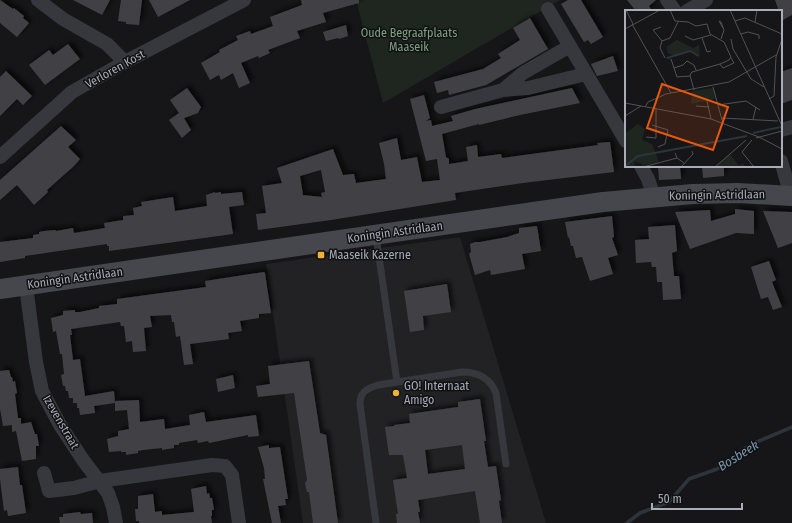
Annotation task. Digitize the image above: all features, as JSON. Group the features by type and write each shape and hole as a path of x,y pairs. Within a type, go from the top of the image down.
{"main road":[{"name":"Koningin Astridlaan","path":"0,290 603,202 693,194 738,193 791,196"}],"street":[{"path":"38,0 63,19 107,44 125,62"},
{"name":"Verloren Kost","path":"0,157 72,92 125,62 244,0"},
{"path":"667,0 674,10"},
{"path":"689,10 706,0"},
{"path":"548,9 625,139"},
{"path":"503,90 523,73 570,46"},
{"path":"441,107 503,90 528,88 586,74"},
{"path":"782,130 792,127"},
{"path":"782,164 791,196"},
{"path":"642,167 648,179 654,197"},
{"name":"Izevenstraat","path":"26,286 36,362 42,391 60,425 83,460 108,493 113,507 116,523"},
{"path":"44,473 49,491 74,488 100,481 212,465 225,466 232,475 239,523"}],"lane":[{"path":"376,235 397,382"},
{"path":"376,523 360,398 365,390 397,382 462,372 471,372 483,376 491,384 496,393 506,464"}],"shaded area":[{"name":"GO! Internaat Amigo","path":"460,237 546,523 303,523 266,264"}],"green space":[{"name":"Oude Begraafplaats Maaseik","path":"356,0 560,0 383,103"}],"building":[{"path":"0,0 13,9 14,8 24,16 23,18 29,23 17,37 0,23"},
{"path":"73,0 110,0 102,15"},
{"path":"121,0 142,0 139,25 126,24 126,22 118,21"},
{"path":"149,0 190,0 158,17"},
{"path":"301,0 359,0 359,3 323,13 326,22 297,31 300,38 268,50 270,53 259,58 258,56 241,63 250,83 239,88 233,73 221,80 219,75 210,80 201,63 220,52 219,50 238,40 236,36 250,31 251,34 273,26 270,17 302,5"},
{"path":"568,0 581,0 603,37 591,44 588,40 584,42 561,4"},
{"path":"627,0 656,0 649,6 651,10 635,10"},
{"path":"775,0 792,0 792,15 783,20 782,10 779,10"},
{"path":"530,18 548,49 486,85 449,95 448,90 437,93 434,82 483,69 501,58 498,54 520,40 513,28"},
{"path":"346,25 348,36 326,41 323,32"},
{"path":"68,44 80,59 45,85 29,65 49,50 53,55"},
{"path":"613,56 618,71 597,76 591,64"},
{"path":"792,68 792,100 782,104 782,72"},
{"path":"6,71 32,96 23,105 17,99 0,116 0,77"},
{"path":"187,88 201,107 198,113 184,118 191,130 182,138 169,120 179,113 170,100"},
{"path":"572,88 580,103 479,124 442,134 446,157 449,159 449,164 468,161 466,147 477,145 478,157 501,154 502,158 598,145 597,143 610,142 614,172 455,193 456,200 258,230 256,214 266,213 262,186 282,183 277,168 333,149 343,175 354,174 356,183 386,179 379,143 397,138 401,160 417,157 422,182 440,180 437,159 426,161 410,99 424,95 430,118 426,121 431,120 432,126 453,121 451,116 475,109","holes":["321,170 325,192 321,193 322,197 303,195 300,176"]},
{"path":"61,126 76,140 68,147 80,159 47,190 48,192 34,205 17,185 0,200 0,180"},
{"path":"658,167 680,167 681,179 659,180"},
{"path":"702,167 724,167 724,176 703,178"},
{"path":"221,192 221,194 242,192 244,205 229,207 233,234 109,251 109,246 107,246 107,244 25,256 25,258 0,262 0,242 33,238 33,235 44,231 56,231 73,228 74,233 105,228 104,223 123,220 123,216 134,215 133,208 142,206 141,202 173,197 175,211 207,206 206,195"},
{"path":"735,209 754,211 754,234 736,233 690,249 675,212 710,210 711,221 735,214"},
{"path":"763,211 792,212 792,243 778,248"},
{"path":"612,216 614,237 612,238 618,255 608,258 613,274 590,281 582,257 576,258 573,246 571,246 569,237 568,238 565,222"},
{"path":"675,225 677,251 672,253 674,276 679,276 681,299 663,300 662,282 657,282 656,267 652,267 651,262 636,263 635,240 649,239 648,227"},
{"path":"537,226 541,251 522,254 525,269 491,275 490,270 475,275 469,254 471,252 470,244 507,237 519,233 519,228"},
{"path":"769,261 776,280 772,282 782,307 773,310 768,297 761,299 751,267"},
{"path":"265,273 271,313 259,314 259,318 240,321 242,331 228,333 229,339 190,344 193,364 184,365 180,336 176,337 174,322 172,322 171,315 150,316 152,327 144,328 146,351 133,352 132,341 126,342 124,326 121,326 120,322 71,329 72,335 70,335 73,360 80,359 85,396 114,391 115,403 94,406 95,413 80,415 79,408 77,408 77,403 73,403 73,398 69,398 68,391 66,391 65,386 63,386 61,375 64,374 62,354 60,354 56,331 53,332 51,318 63,315 63,311 75,310 75,312 80,312 99,308 99,306 117,304 117,299 206,287 205,281"},
{"path":"447,284 451,312 423,316 424,330 410,332 404,291"},
{"path":"309,361 320,433 326,435 338,523 313,523 309,492 307,492 305,483 307,480 294,393 258,397 256,386 270,384 268,366"},
{"path":"9,370 13,382 15,381 18,418 21,418 21,424 31,422 35,434 37,434 39,446 36,446 36,459 22,461 16,431 12,432 12,425 3,426 0,409 0,371"},
{"path":"233,375 235,388 218,392 216,379"},
{"path":"480,399 488,467 496,466 501,500 499,501 502,523 480,523 475,491 418,500 420,523 397,523 396,514 398,514 393,480 407,478 403,455 389,455 385,427 410,423 409,414 458,407 458,402","holes":["462,445 465,469 428,474 425,450"]},
{"path":"139,400 140,422 164,419 165,429 190,425 189,415 204,412 206,422 256,415 259,436 248,437 248,435 209,443 208,441 198,443 197,440 179,443 179,445 174,445 174,448 162,450 162,448 143,450 138,451 138,453 126,455 126,452 121,451 109,452 107,439 118,436 118,431 129,429 127,410 115,411 115,401"},
{"path":"269,445 269,448 280,447 288,499 285,499 286,505 278,506 281,523 272,523 263,479 265,479 264,468 258,447"},
{"path":"18,467 26,513 8,516 7,510 4,511 0,469"},
{"path":"206,486 207,494 209,493 210,498 212,498 214,510 212,510 211,516 212,523 139,523 139,521 136,521 135,509 138,509 138,496 153,494 155,512 162,511 162,515 194,512 191,489"},
{"path":"80,512 81,514 92,513 93,523 60,523 59,517 63,517 63,514"}],"waterway":[{"name":"Bosbeek","path":"627,523 640,513 669,502 689,479 717,469 732,460 752,444 792,427"}],"place":[{"name":"Maaseik Kazerne","path":"321,255"},
{"name":"GO! Internaat Amigo","path":"396,393"}]}
